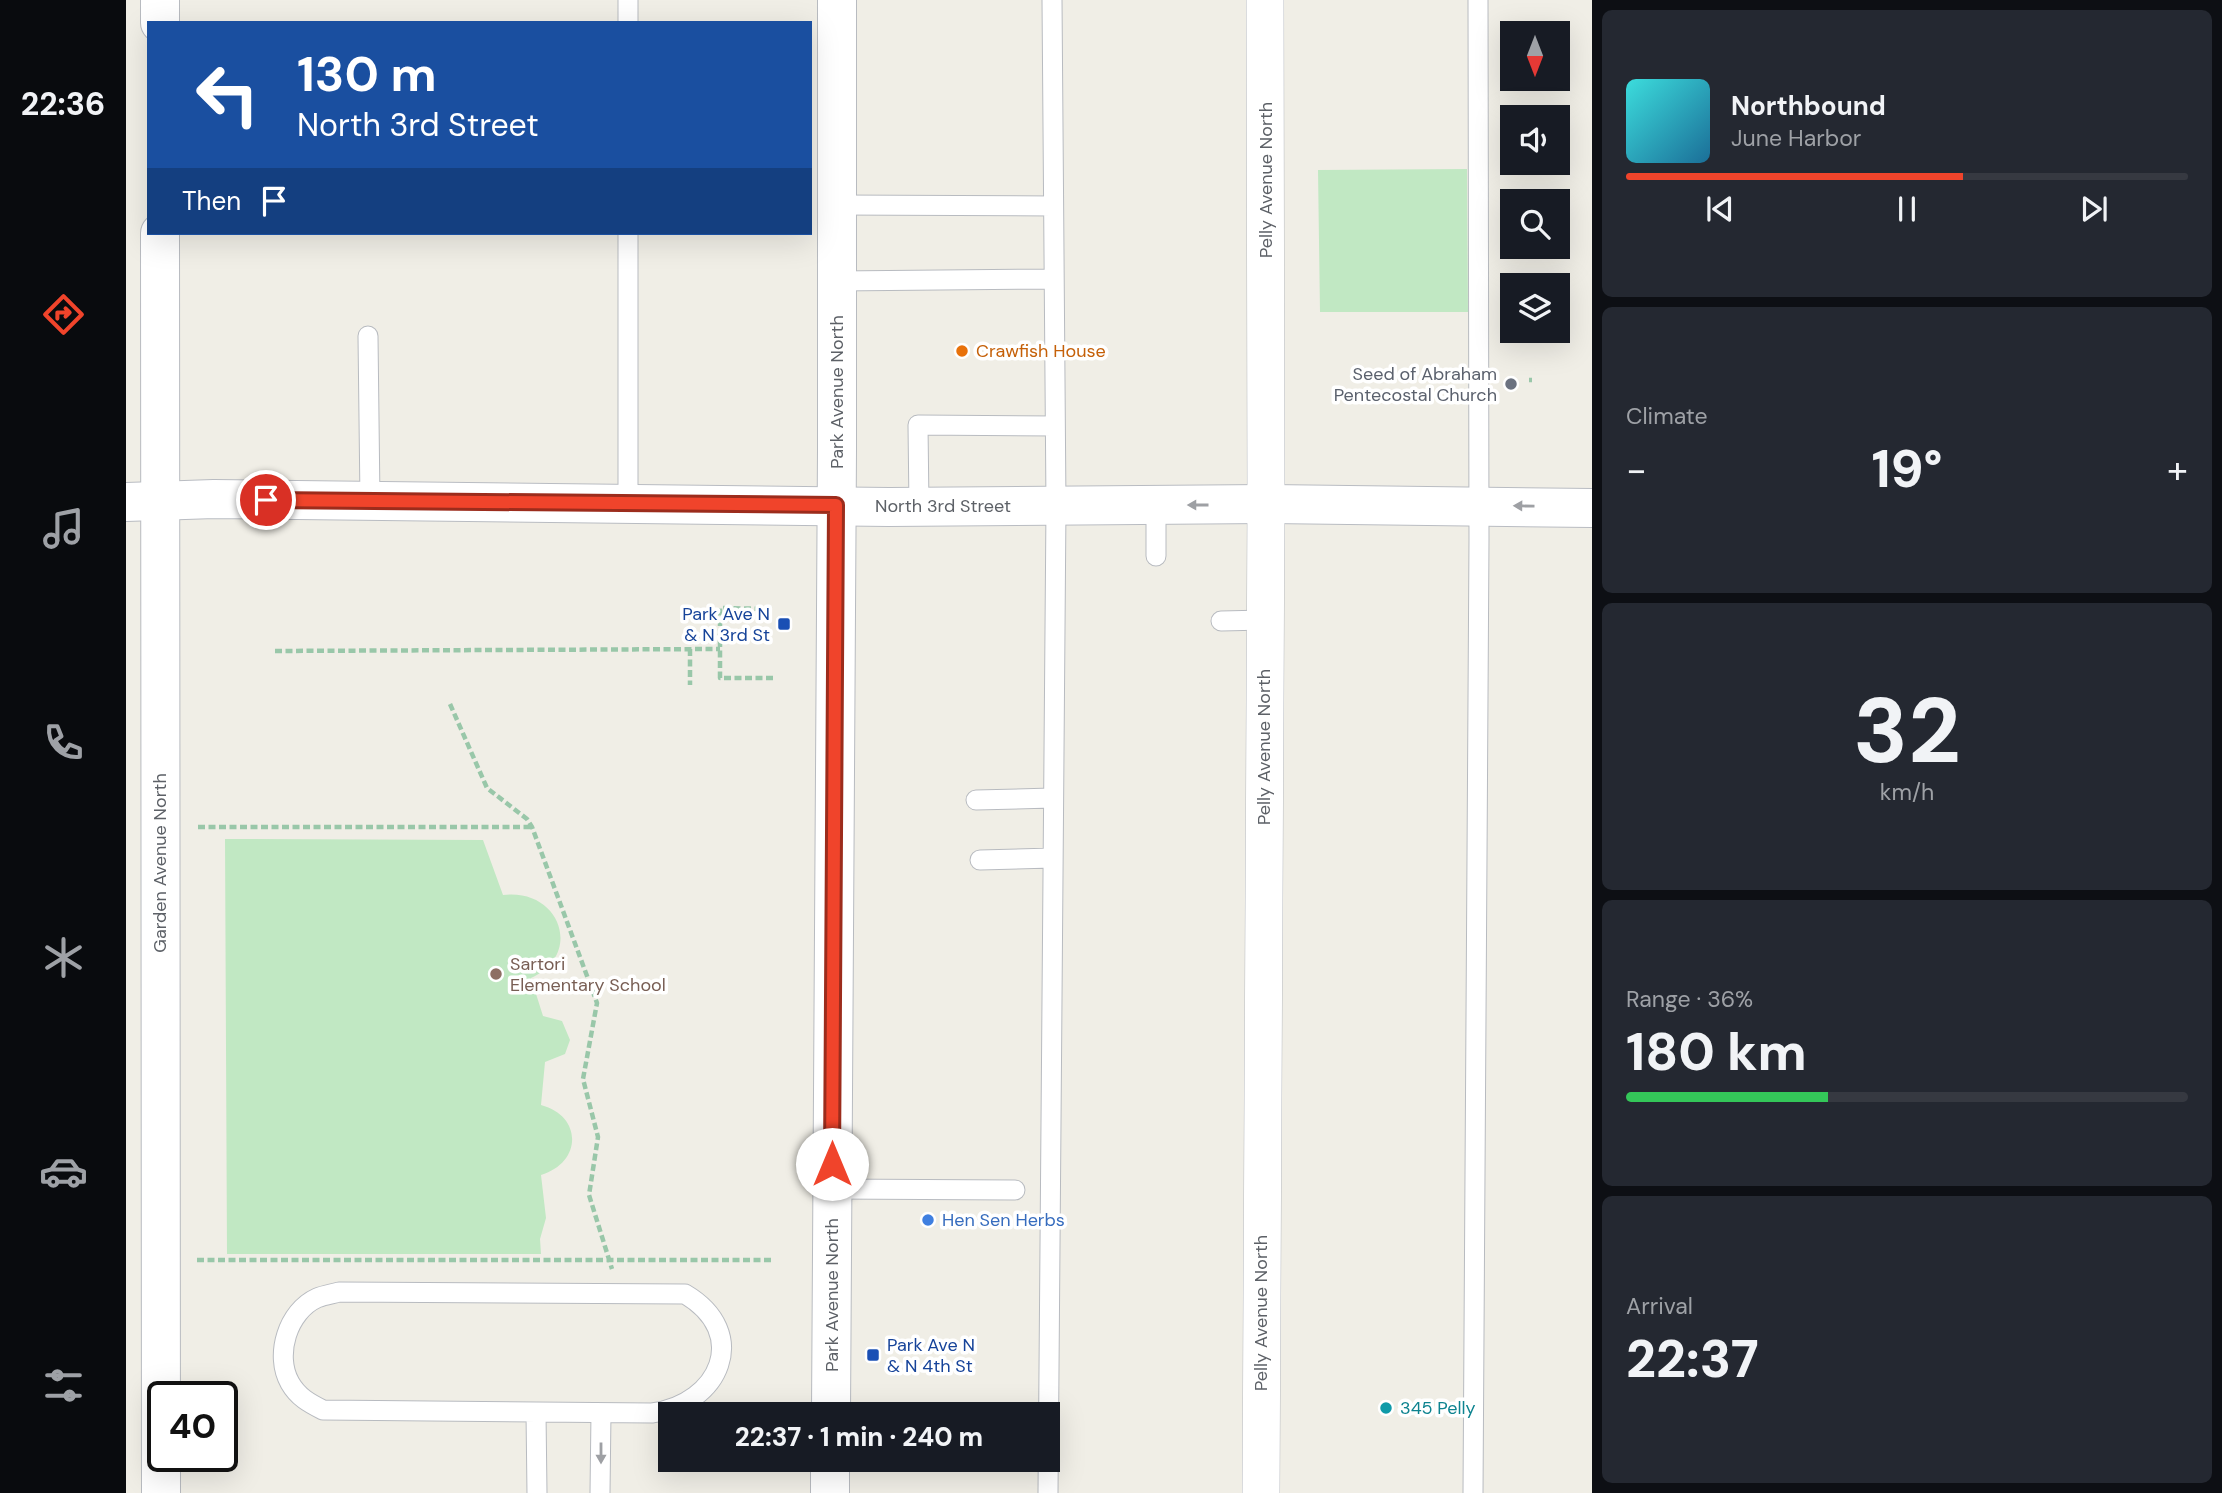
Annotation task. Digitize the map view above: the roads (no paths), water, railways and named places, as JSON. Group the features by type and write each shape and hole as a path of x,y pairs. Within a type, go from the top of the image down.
{"street":[{"path":"160,0 160,21"},
{"name":"Park Avenue North","path":"831,1402 837,0"},
{"name":"Pelly Avenue North","path":"1261,1493 1266,505 1265,0"},
{"name":"Garden Avenue North","path":"160,235 143,502 161,1493"},
{"name":"North 3rd Street","path":"143,502 370,500 919,507 1479,505 1592,508"},
{"path":"830,1472 830,1493"}],"lane":[{"path":"628,0 628,21"},
{"path":"1048,1493 1056,506 1052,0"},
{"path":"1474,1493 1479,505 1478,0"},
{"path":"837,205 1053,206"},
{"path":"628,235 628,503"},
{"path":"837,281 1054,279"},
{"path":"368,336 370,500"},
{"path":"919,507 918,425 1055,426"},
{"path":"1156,505 1156,556"},
{"path":"1221,621 1265,620"},
{"path":"976,800 1052,798"},
{"path":"980,860 1052,858"},
{"path":"832,1189 1015,1190"},
{"path":"339,1292 685,1294 713,1318 722,1354 719,1371 696,1398 676,1410 537,1413 323,1410 303,1399 289,1382 282,1359 294,1317 316,1298 339,1292"},
{"path":"537,1413 537,1493"},
{"path":"600,1493 601,1413"}],"place":[{"name":"Crawfish House","path":"962,351"},
{"name":"Seed of Abraham Pentecostal Church","path":"1511,384"},
{"name":"Park Ave N & N 3rd St","path":"784,624"},
{"name":"Sartori Elementary School","path":"496,974"},
{"name":"Hen Sen Herbs","path":"928,1220"},
{"name":"Park Ave N & N 4th St","path":"873,1355"},
{"name":"345 Pelly","path":"1386,1408"}]}
